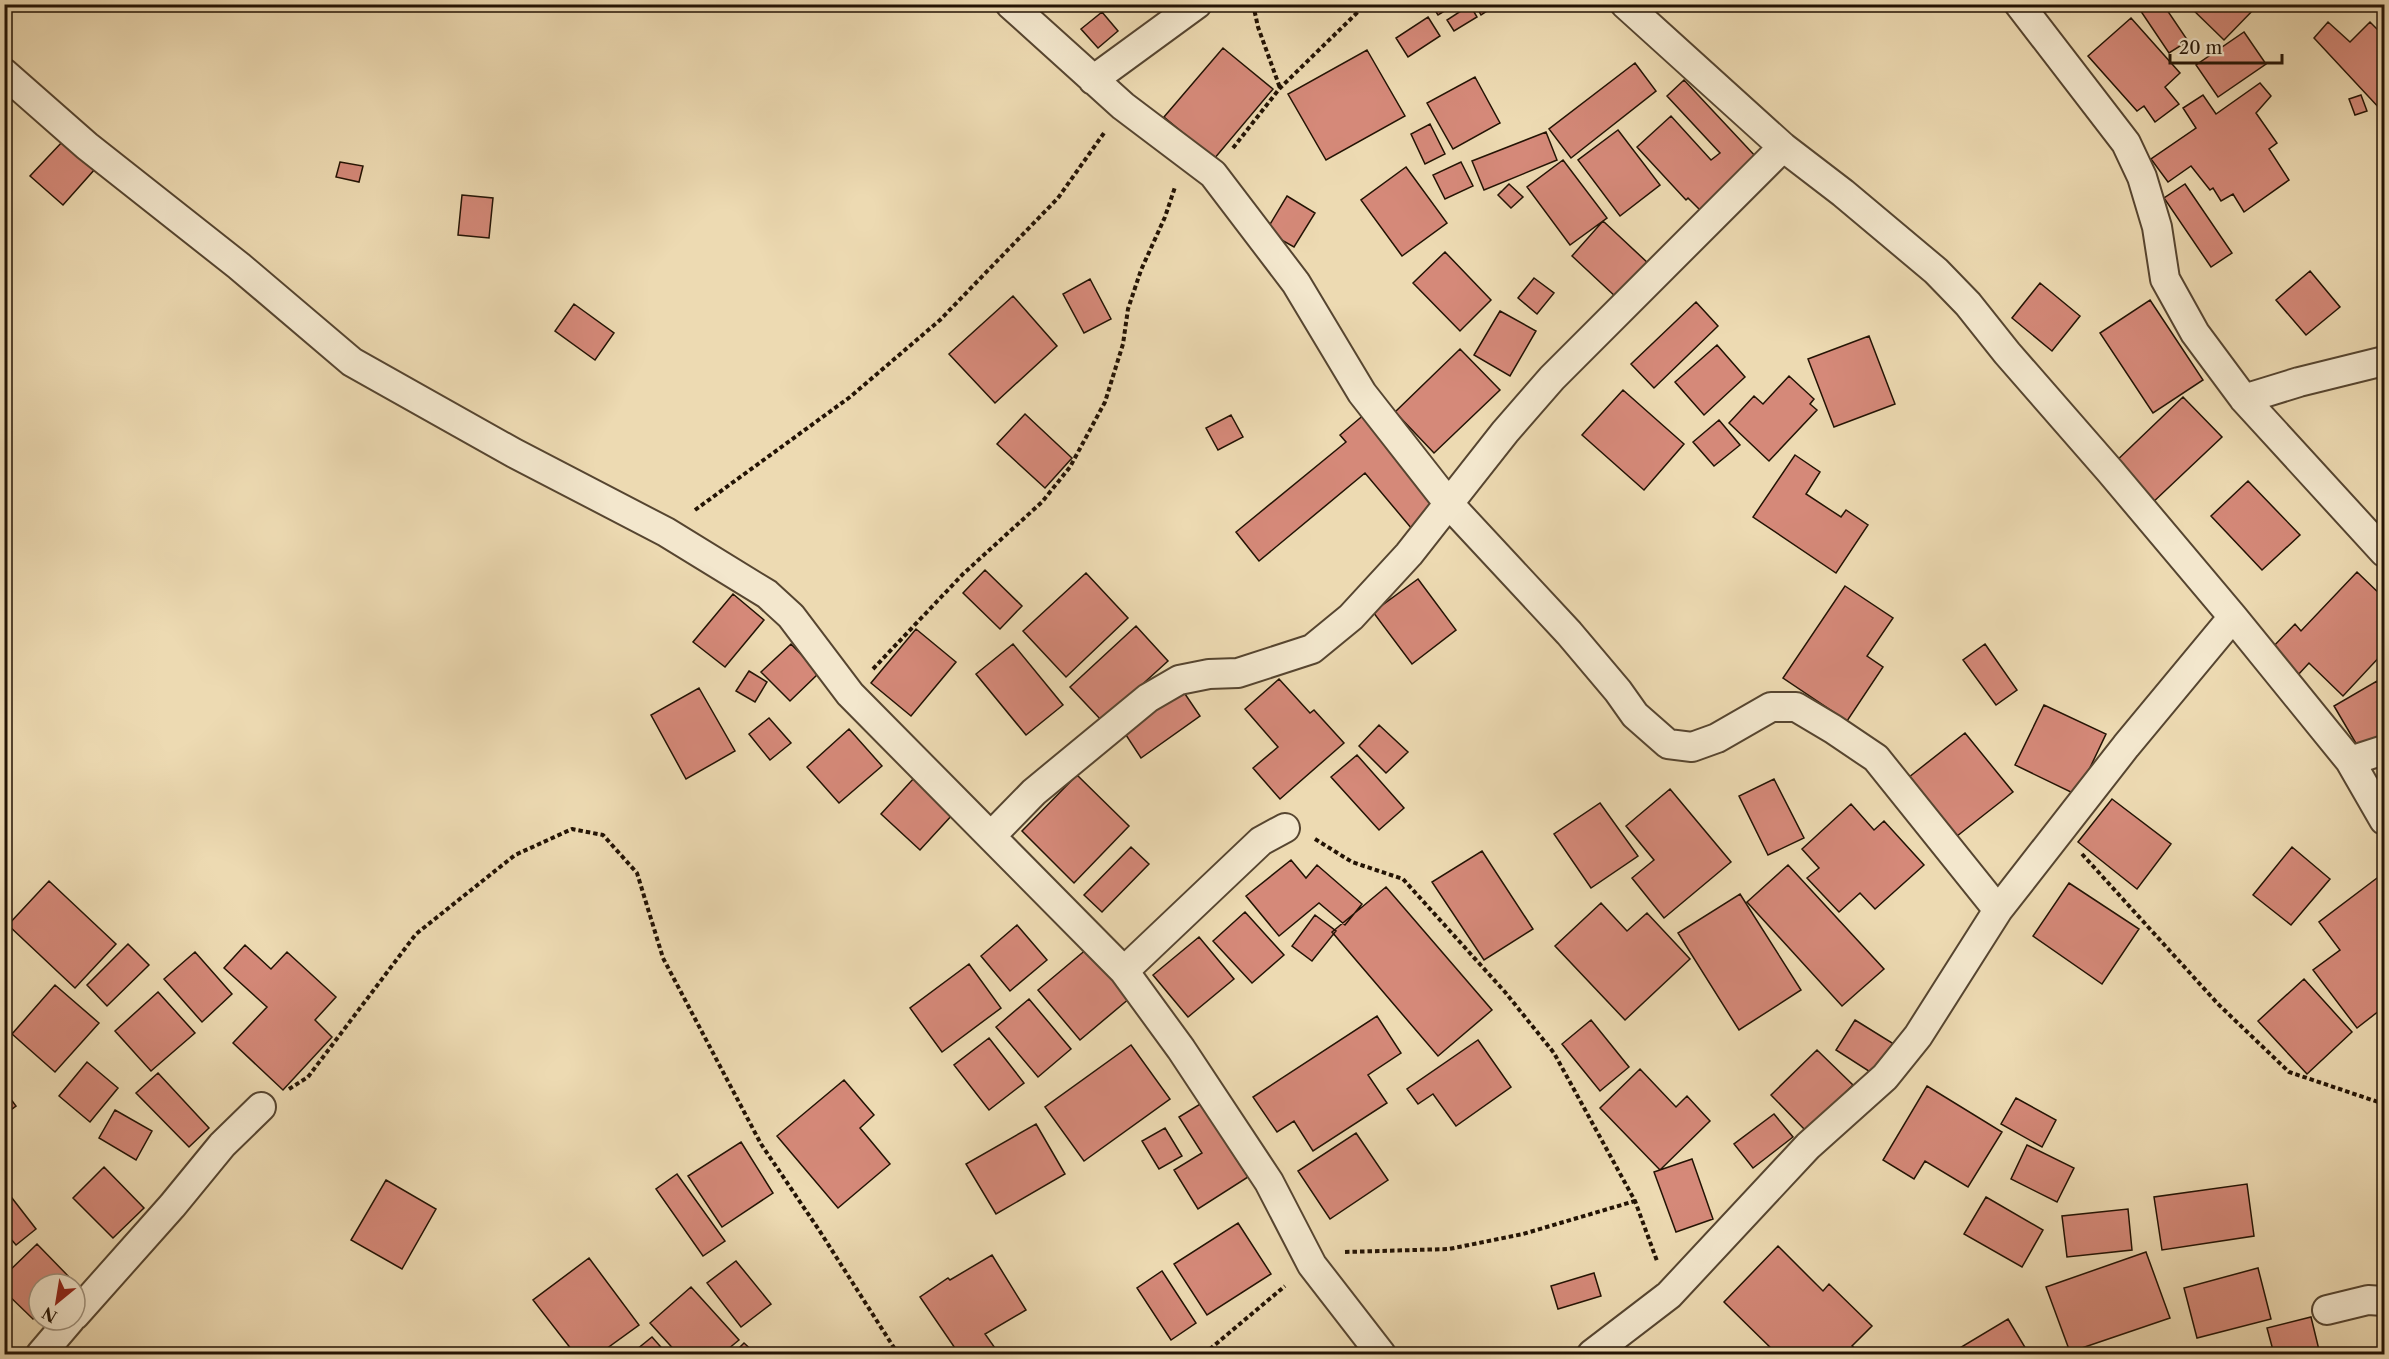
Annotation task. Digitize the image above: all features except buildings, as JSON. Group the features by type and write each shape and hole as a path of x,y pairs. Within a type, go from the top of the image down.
{"street":[{"path":"1010,4 1123,106 1213,174 1296,283 1362,393 1449,504 1569,633 1618,691 1635,715 1668,744 1692,747 1717,738 1771,707 1796,707 1876,758 1998,910"},
{"path":"1093,80 1197,4"},
{"path":"1625,4 1783,147 1936,270 2233,617 2350,761 2385,820"},
{"path":"2019,4 2126,143 2142,177 2157,227 2165,279 2195,333 2244,399 2385,552"},
{"path":"4,73 87,146 239,266 352,362 503,447 666,532 767,594 791,616 850,694 1124,971 1181,1049 1269,1182 1308,1259 1381,1354"},
{"path":"991,836 1034,792 1148,698 1179,680 1209,674 1238,673 1312,649 1351,616 1409,554 1505,432 1552,378 1783,147"},
{"path":"2244,399 2300,382 2385,361"},
{"path":"1592,1354 1669,1295 1808,1146 1885,1077 1917,1036 1998,910 2060,829 2233,617"},
{"path":"2350,761 2385,750"},
{"path":"1124,971 1261,841 1285,828"},
{"path":"87,1302 172,1206 222,1145 261,1107"},
{"path":"2327,1310 2368,1300 2385,1301"},
{"path":"41,1354 60,1332"}],"path":[{"path":"1253,4 1258,27 1280,88"},
{"path":"1213,174 1280,88 1366,4"},
{"path":"666,532 850,397 940,320 1058,198 1123,106"},
{"path":"850,694 963,574 1042,502 1070,467 1105,402 1123,344 1128,309 1141,270 1165,218 1186,153"},
{"path":"1285,828 1309,835 1352,862 1403,879 1506,992 1554,1053 1635,1201 1669,1295"},
{"path":"261,1107 308,1077 416,934 515,855 572,829 603,835 637,873 663,958 761,1144 898,1354"},
{"path":"2060,829 2218,1004 2289,1072 2385,1104"},
{"path":"1203,1354 1308,1259 1449,1249 1523,1234 1635,1201"}]}
